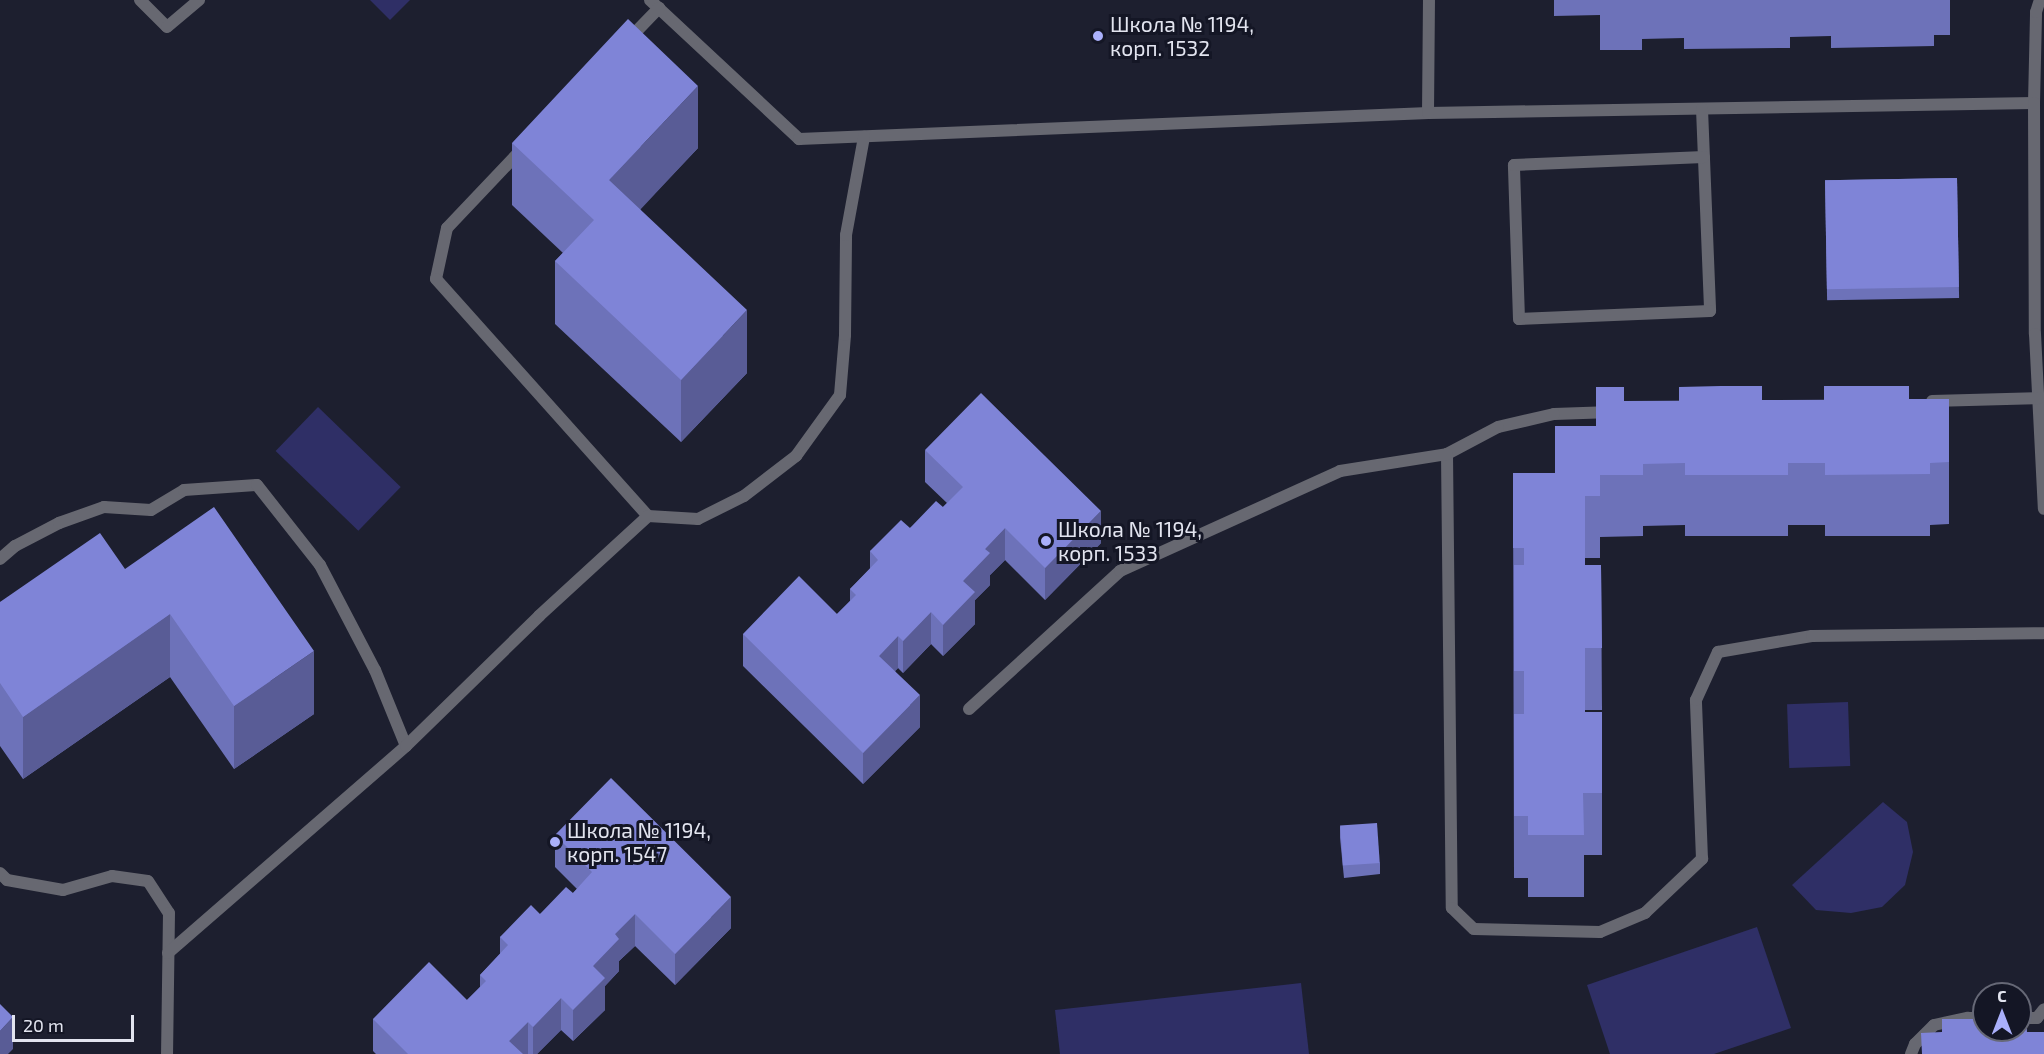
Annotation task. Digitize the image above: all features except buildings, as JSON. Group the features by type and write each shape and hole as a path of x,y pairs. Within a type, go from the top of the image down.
{"lane":[{"path":"140,0 167,27 199,0"},
{"path":"1428,113 1429,0"},
{"path":"2040,0 2036,12 2034,103 2037,234 2035,334 2044,509"},
{"path":"618,50 654,4 799,139 1428,113 2034,103"},
{"path":"1702,109 1704,157 1710,311 1519,319 1514,165 1704,157"},
{"path":"530,141 447,228 436,279 648,516 698,519 744,496 796,456 840,395 845,335 846,235 864,137"},
{"path":"1920,402 2039,398"},
{"path":"969,709 1120,571 1340,471 1447,454 1498,427 1554,414 1624,412"},
{"path":"1447,454 1452,908 1474,929 1599,932 1646,913 1702,859 1696,700 1718,652 1812,636 2043,633"},
{"path":"0,560 15,546 59,523 104,507 151,510 184,490 257,485 320,565 375,670 406,746"},
{"path":"168,953 406,746 539,616 648,516"},
{"path":"2044,623 2044,640"},
{"path":"0,873 7,880 63,890 112,876 148,881 169,913 168,1054"},
{"path":"2032,1018 2037,1018 2044,1009"},
{"path":"1911,1054 1915,1044 1934,1025 1972,1018"}],"shaded area":[{"path":"370,0 410,0 390,20"},
{"path":"318,407 401,487 358,531 276,451"},
{"path":"1848,702 1850,766 1789,768 1787,704"},
{"path":"1883,802 1907,822 1913,852 1905,885 1882,907 1851,913 1816,910 1792,885"},
{"path":"1757,927 1791,1028 1714,1054 1610,1054 1587,985"},
{"path":"1301,983 1309,1054 1060,1054 1055,1010"}],"place":[{"name":"Школа № 1194, корп. 1532","path":"1098,36"},
{"name":"Школа № 1194, корп. 1533","path":"1046,541"},
{"name":"Школа № 1194, корп. 1547","path":"555,842"}]}
